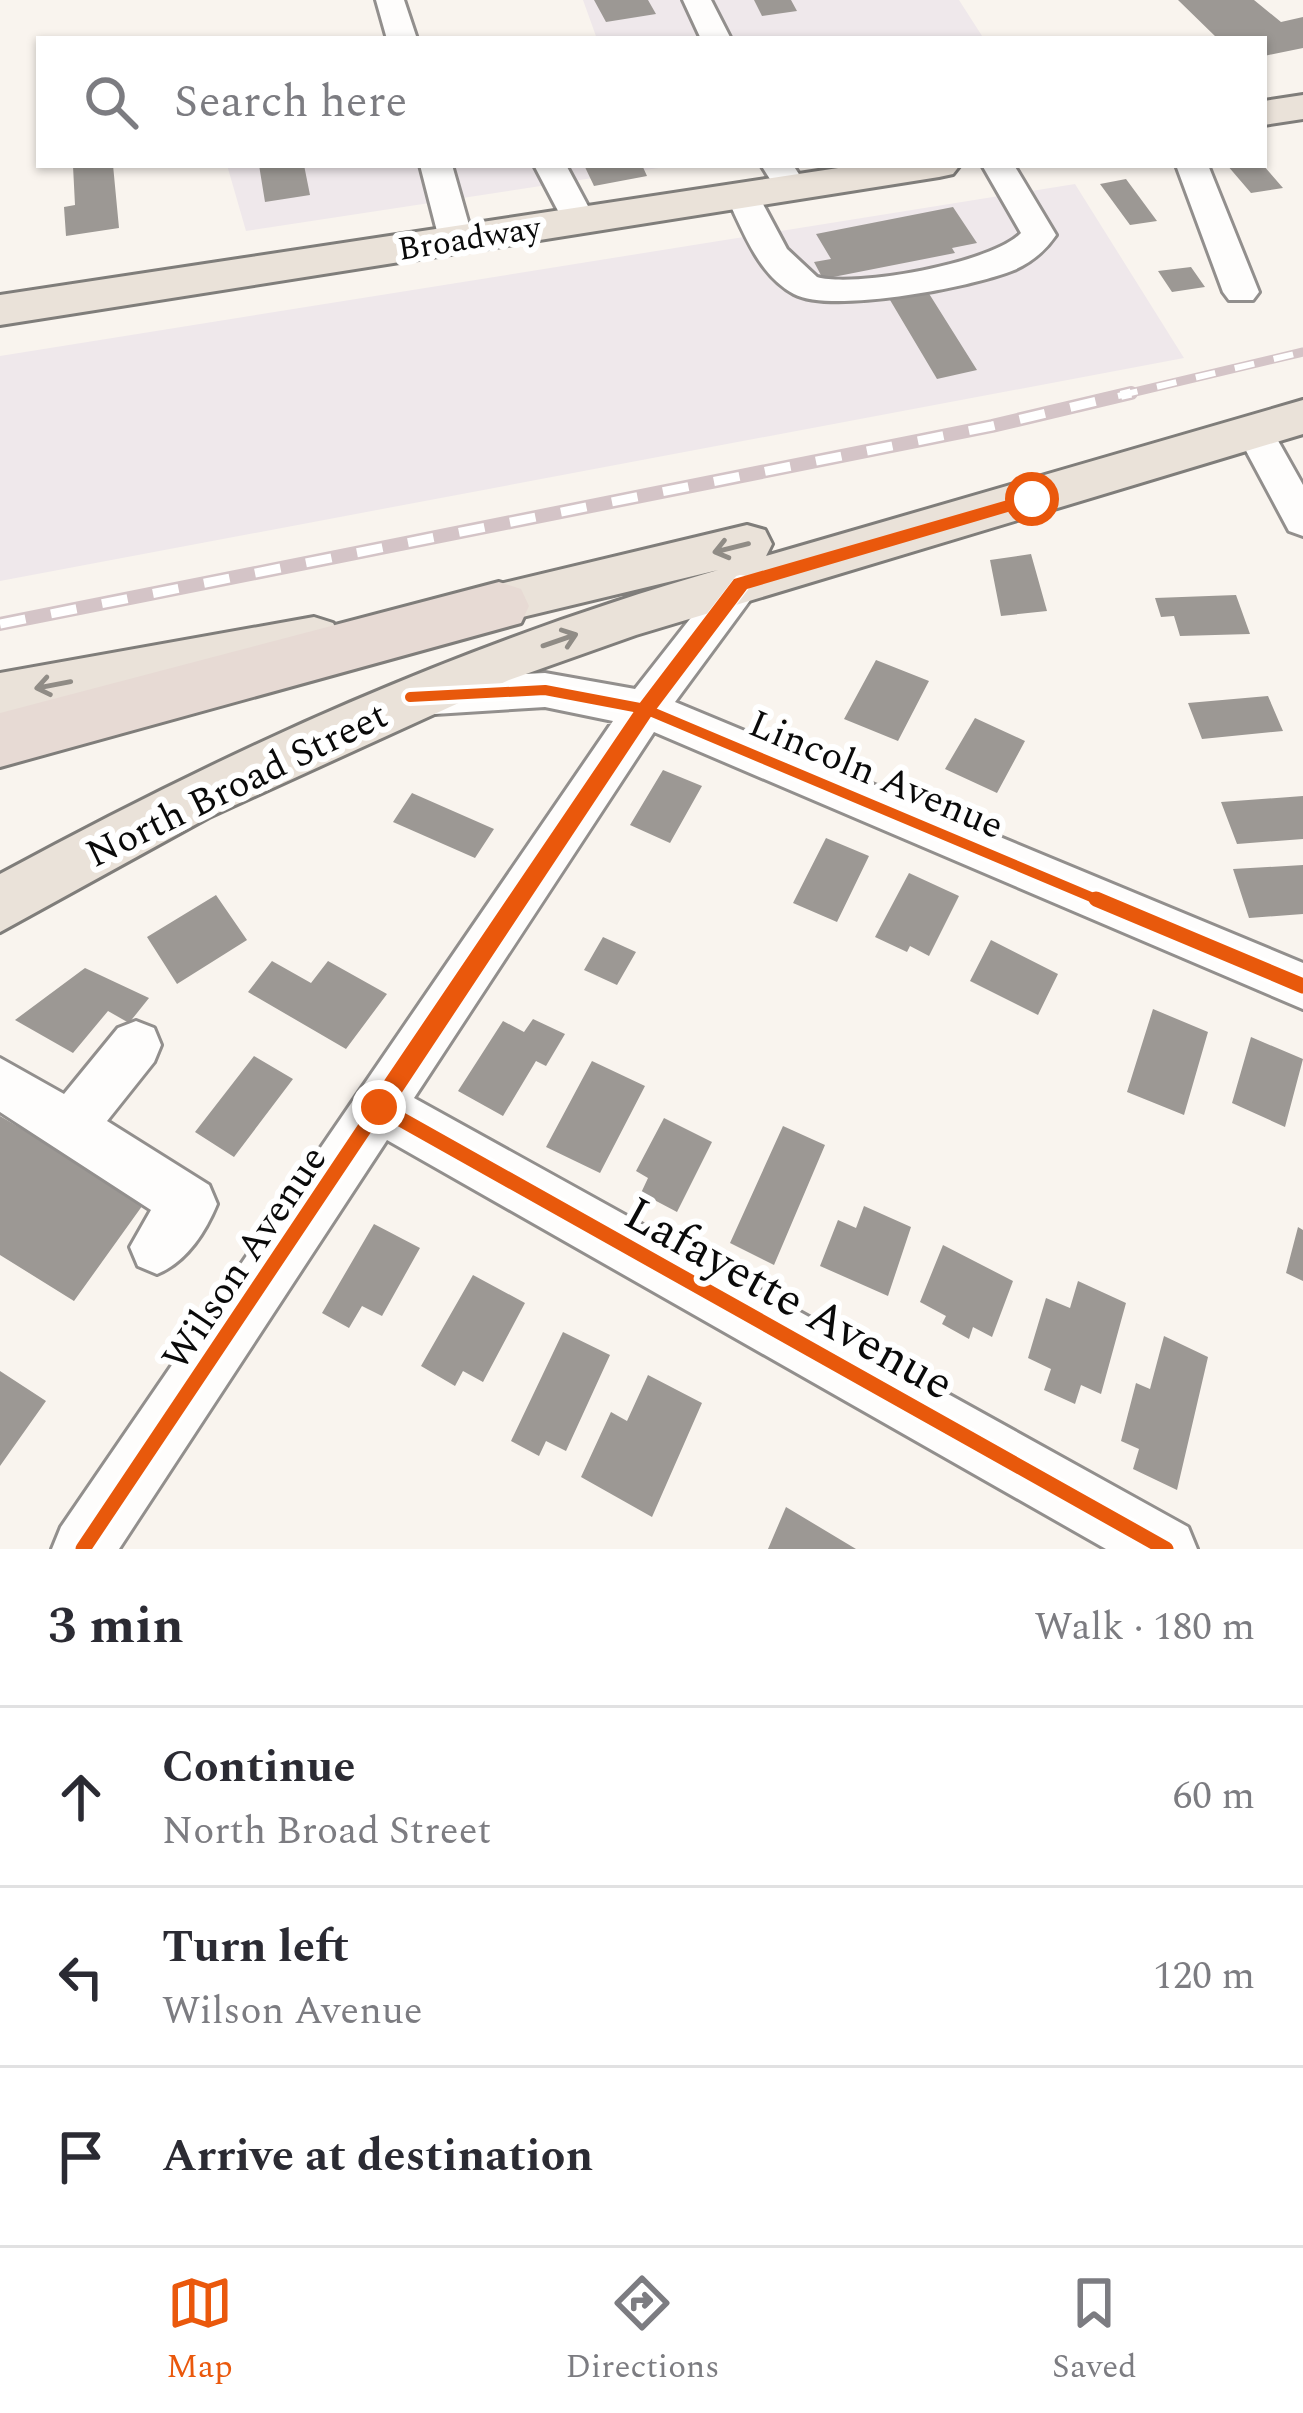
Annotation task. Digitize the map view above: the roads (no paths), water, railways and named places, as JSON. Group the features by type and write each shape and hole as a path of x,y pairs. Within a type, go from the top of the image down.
{"highway":[{"path":"0,740 499,606"}],"main road":[{"path":"1267,113 1303,107"},
{"name":"Broadway","path":"0,310 743,196 785,177 900,168"},
{"name":"North Broad Street","path":"0,905 188,800 410,697 557,641 1303,417"},
{"path":"0,695 499,606 890,508 1255,432"}],"street":[{"path":"390,0 401,36"},
{"path":"697,0 715,36"},
{"path":"437,168 456,239"},
{"path":"552,168 579,220"},
{"path":"743,196 782,270 802,286 820,292 977,269 1007,262 1031,248 1039,235 1000,168"},
{"path":"1193,168 1241,292"},
{"path":"1255,432 1303,521"},
{"name":"Wilson Avenue","path":"83,1549 645,709 741,584"},
{"name":"Lincoln Avenue","path":"410,697 545,690 645,709 1303,986"},
{"path":"69,1127 136,1045"},
{"path":"0,1083 190,1204 157,1247"},
{"name":"Lafayette Avenue","path":"379,1107 1166,1549"}],"railway":[{"path":"1118,396 1303,352"},
{"path":"0,624 992,426 1131,393"}]}
